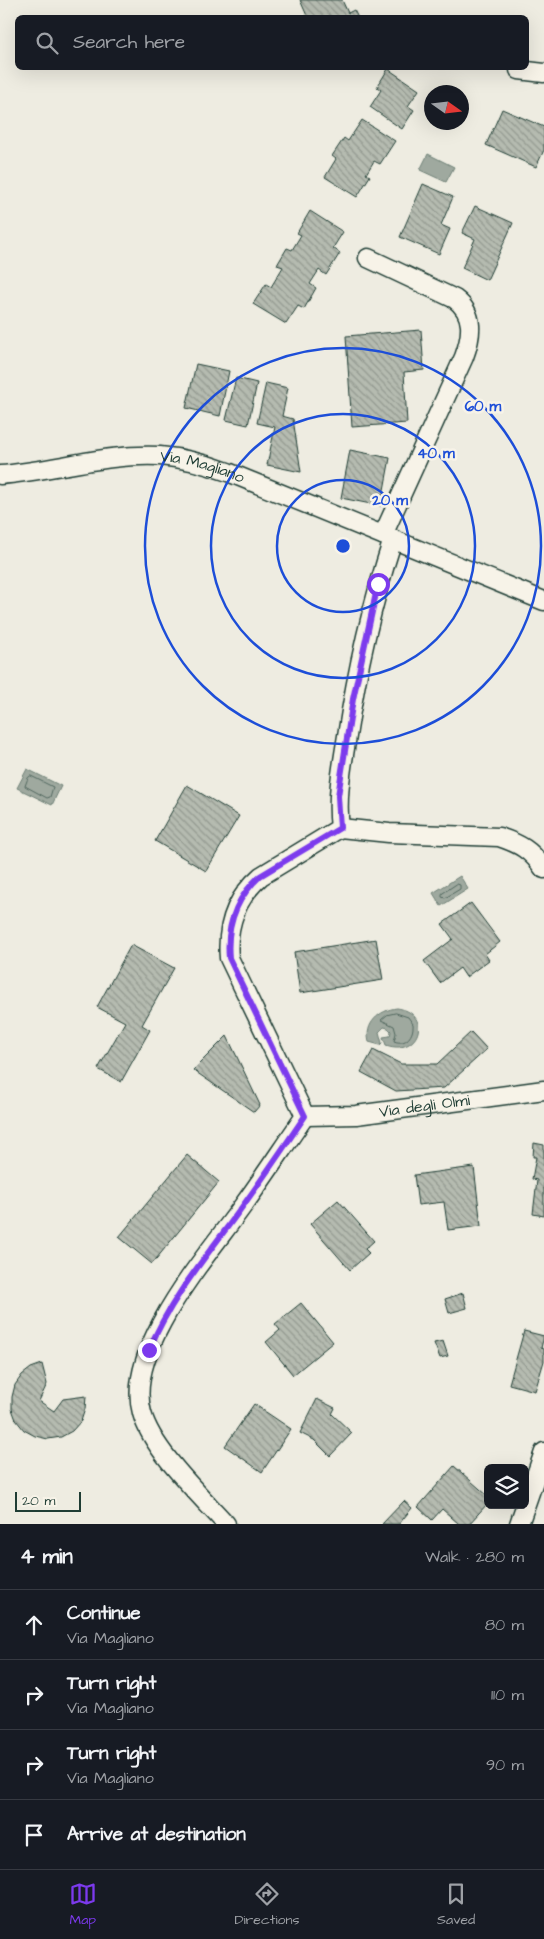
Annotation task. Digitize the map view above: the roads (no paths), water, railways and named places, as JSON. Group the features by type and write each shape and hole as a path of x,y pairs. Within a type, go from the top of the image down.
{"street":[{"path":"519,70 544,73"},
{"path":"340,828 338,796 353,699 388,537 469,345 471,326 466,309 455,299 368,258"},
{"name":"Via Magliano","path":"0,475 39,471 124,457 161,456 179,458 228,472 544,601"},
{"path":"226,1524 156,1442 142,1411 140,1396 141,1380 152,1342 175,1300 305,1116 229,958 229,929 233,914 250,885 260,876 340,828 389,833 498,837 515,842 532,853 544,869"},
{"name":"Via degli Olmi","path":"305,1116 356,1115 544,1090"},
{"path":"519,1524 544,1452"}],"water":[{"path":"428,154 454,167 446,182 420,170"},
{"path":"27,769 61,786 52,805 17,788"},
{"path":"460,876 468,889 441,906 433,893"},
{"path":"397,1008 408,1012 415,1018 418,1025 418,1033 414,1040 407,1045 398,1047 386,1045 383,1037 390,1036 391,1031 384,1027 379,1032 382,1043 380,1045 369,1042 369,1029 374,1019 390,1009"}]}
